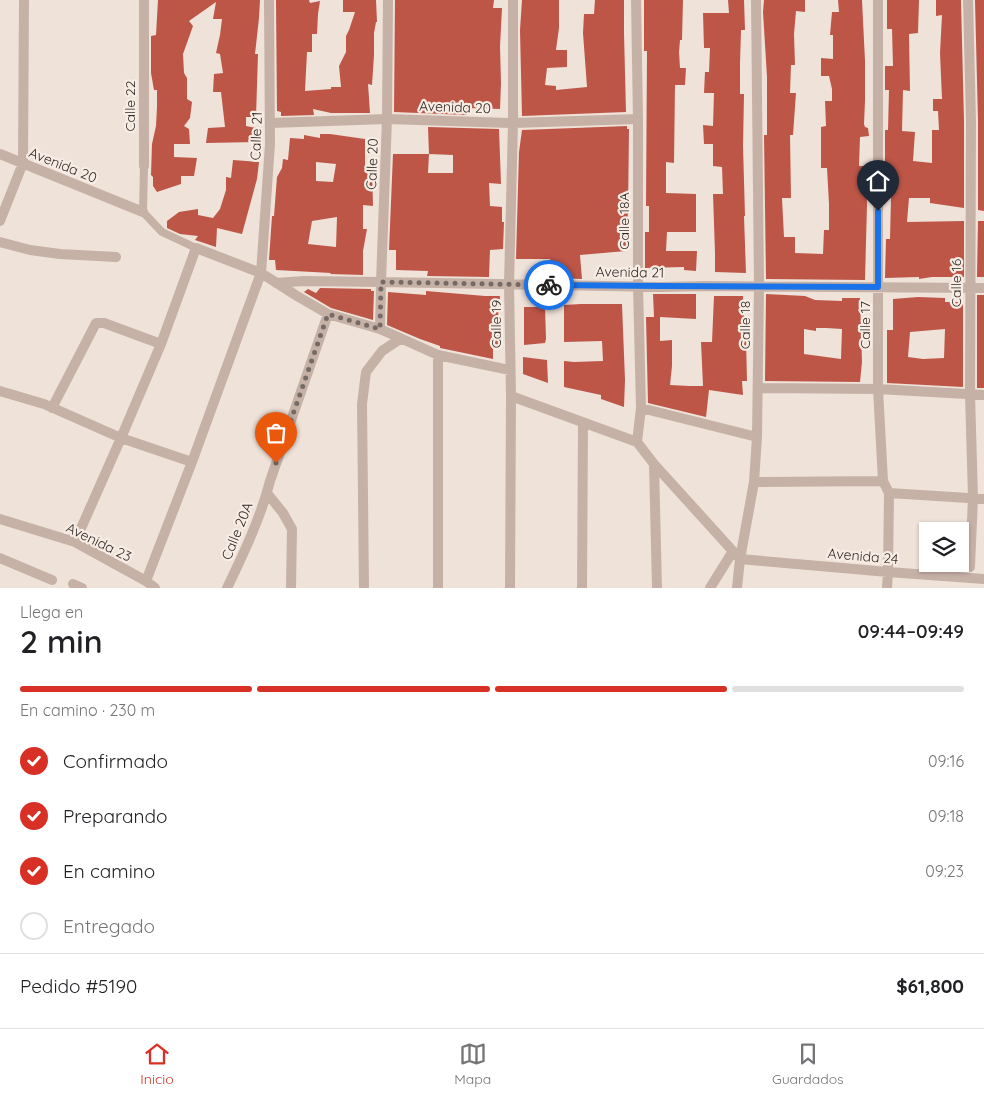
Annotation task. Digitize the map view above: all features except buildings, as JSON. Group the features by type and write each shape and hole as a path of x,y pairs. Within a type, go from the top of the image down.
{"street":[{"path":"0,221 23,164 24,0"},
{"name":"Calle 22","path":"143,212 144,0"},
{"name":"Calle 21","path":"146,581 261,273 271,123 269,0"},
{"name":"Calle 20","path":"380,329 387,119 388,0"},
{"name":"Calle 19","path":"510,588 511,396 509,284 513,123 513,0"},
{"name":"Calle 18A","path":"636,0 638,286 642,408 637,442"},
{"name":"Calle 18","path":"737,588 740,558 754,482 757,437 759,287 756,0"},
{"name":"Calle 17","path":"878,0 878,389 883,481 889,492 887,588"},
{"name":"Calle 16","path":"968,0 971,121 970,394 973,498 970,567"},
{"name":"Avenida 20","path":"271,123 387,119 513,123 638,119"},
{"name":"Avenida 20","path":"0,154 143,212"},
{"path":"143,212 162,232 196,248 261,273 328,314 380,329 438,355 510,370"},
{"path":"0,242 30,250 60,254 116,257"},
{"path":"75,542 161,344 196,248"},
{"name":"Avenida 21","path":"276,283 304,281 638,286 984,288"},
{"name":"Calle 20A","path":"227,588 244,553 267,493 328,314"},
{"path":"52,408 96,323 104,323 161,344"},
{"path":"364,588 362,404 366,372 382,351 400,338"},
{"path":"438,355 438,588"},
{"path":"758,388 878,389 984,395"},
{"path":"0,392 44,404 121,438 192,462"},
{"path":"511,396 637,442 654,464 740,558"},
{"path":"642,408 757,437"},
{"path":"582,588 583,423"},
{"path":"654,464 657,588"},
{"path":"754,482 883,481"},
{"path":"889,492 984,499"},
{"path":"267,493 283,513 292,529 291,588"},
{"name":"Avenida 23","path":"0,519 75,542 146,581 155,588"},
{"path":"710,588 733,551"},
{"path":"0,558 52,580"},
{"name":"Avenida 24","path":"740,558 984,579"}],"way so far":[{"path":"276,463 328,314 380,329 381,282 549,285"}],"route":[{"path":"549,285 878,287 878,211"}]}
